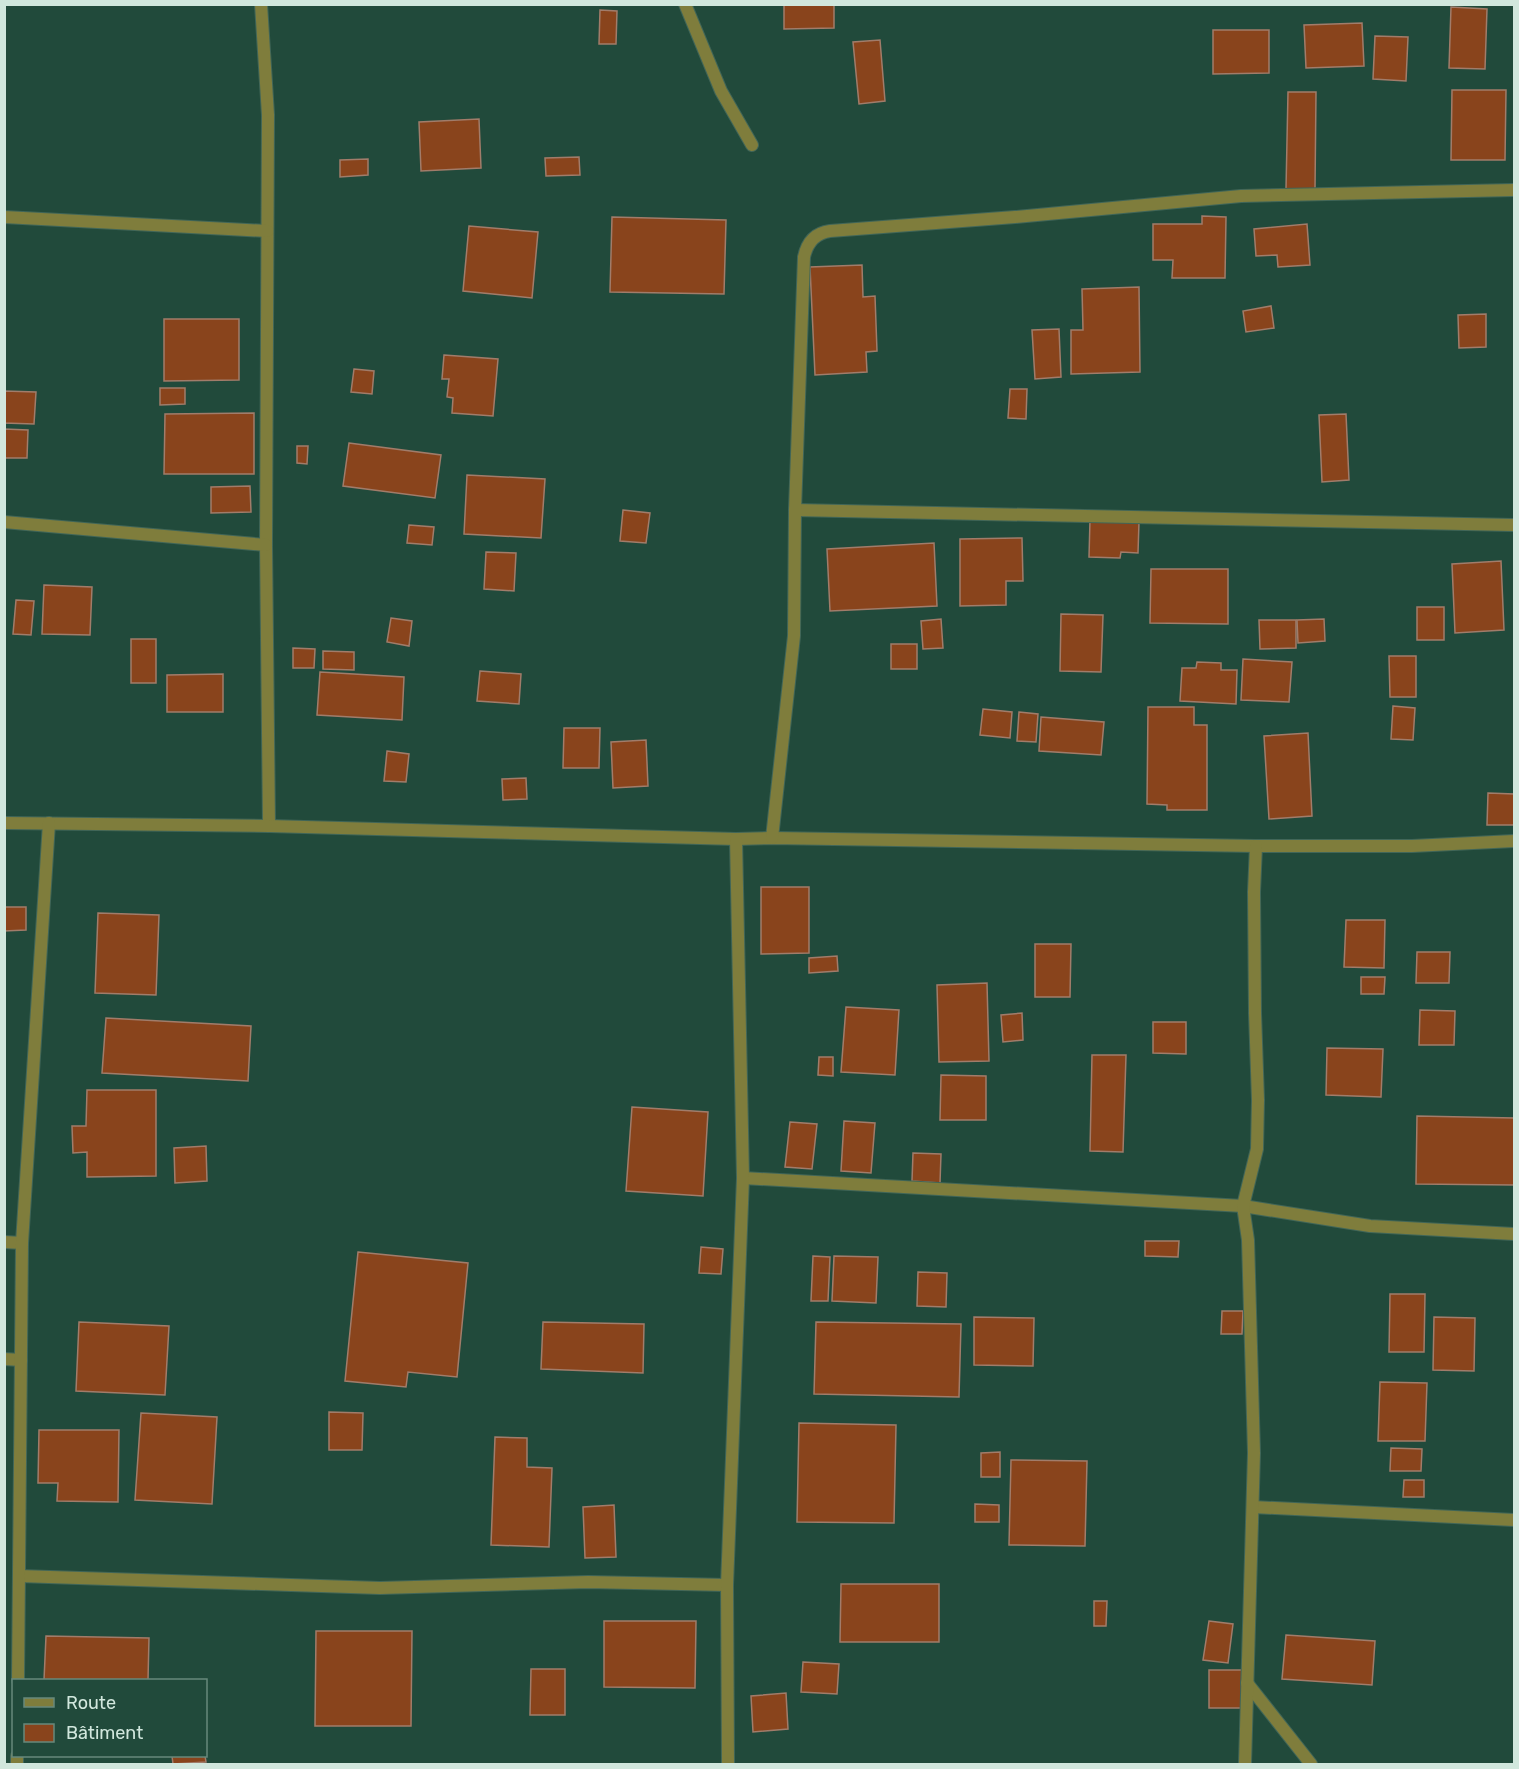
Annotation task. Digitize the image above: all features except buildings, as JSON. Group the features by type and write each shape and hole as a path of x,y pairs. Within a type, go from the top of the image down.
{"street":[{"path":"261,4 268,116 266,545 269,826"},
{"path":"685,4 721,91 752,145"},
{"path":"772,838 794,636 795,510 804,257 810,242 822,232 1241,196 1515,190"},
{"path":"4,217 267,231"},
{"path":"795,510 1515,525"},
{"path":"4,522 266,545"},
{"path":"4,823 269,826 736,839 1256,846 1412,846 1515,841"},
{"path":"18,1679 22,1243 49,823"},
{"path":"728,1764 727,1585 743,1178 736,839"},
{"path":"1245,1764 1254,1453 1248,1240 1243,1206 1257,1149 1254,914 1256,846"},
{"path":"743,1178 1243,1206 1370,1226 1515,1234"},
{"path":"4,1242 22,1243"},
{"path":"4,1359 21,1360"},
{"path":"1253,1507 1515,1520"},
{"path":"19,1576 380,1588 588,1582 727,1585"},
{"path":"1247,1683 1311,1764"}]}
